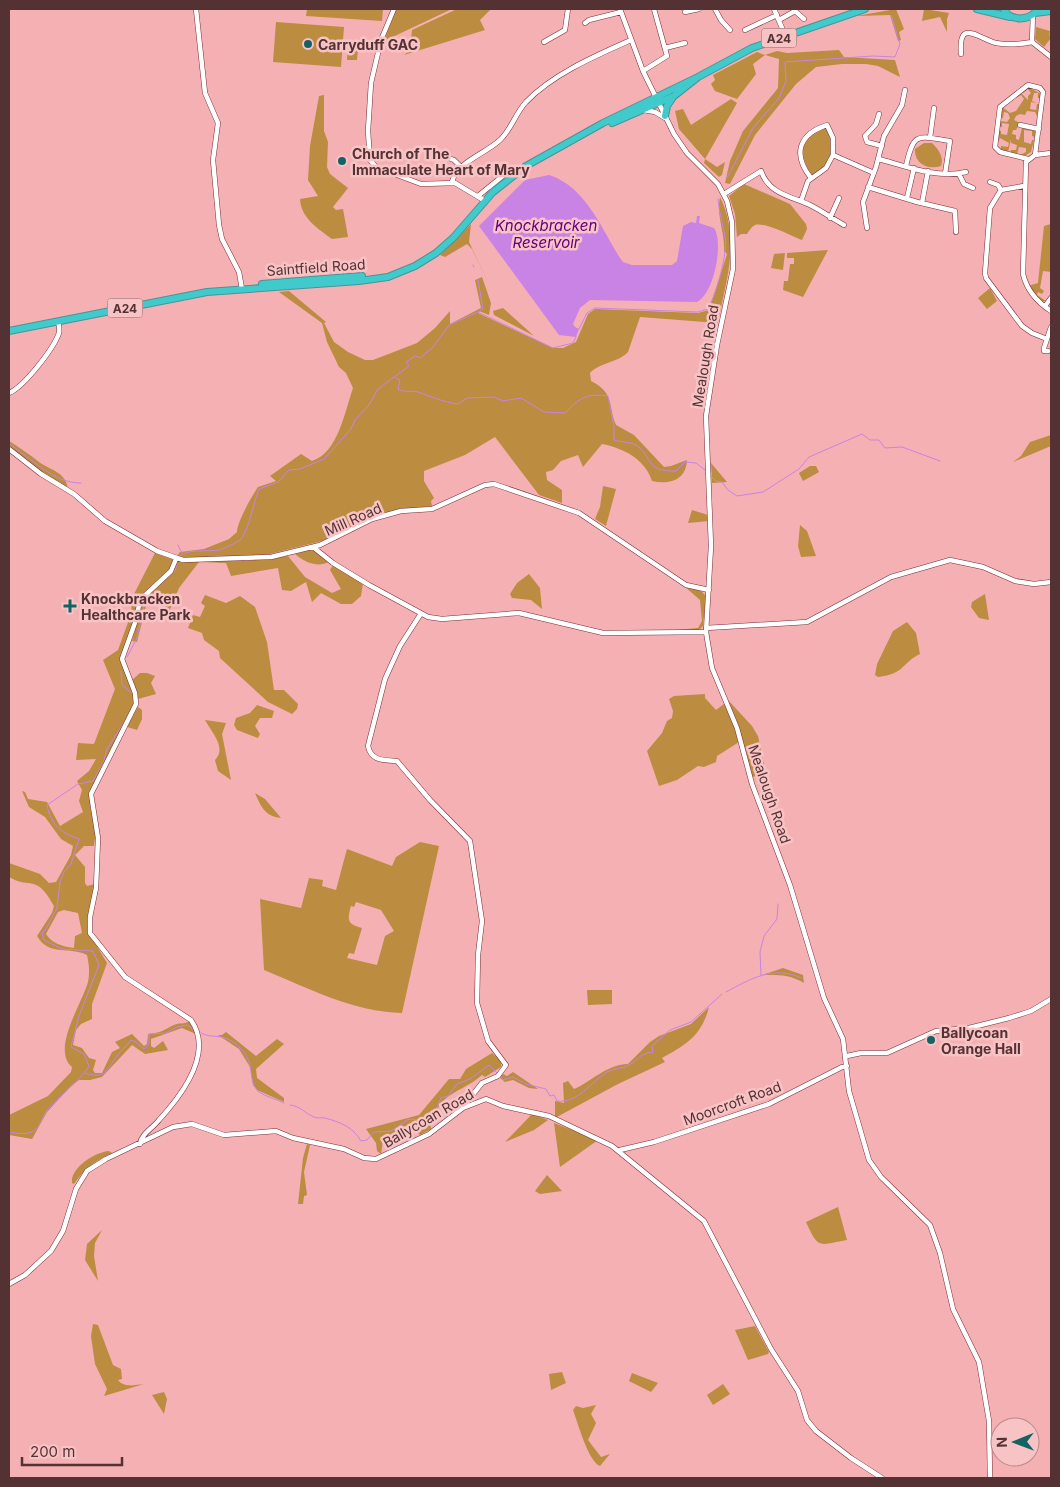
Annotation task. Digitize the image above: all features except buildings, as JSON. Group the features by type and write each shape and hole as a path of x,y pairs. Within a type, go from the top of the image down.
{"highway":[{"name":"Saintfield Road","path":"9,331 207,292 242,288 325,284 380,278 415,266 436,253 453,238 485,201 514,174 626,112 657,100 747,51 865,9"},
{"path":"977,9 1018,18 1035,12 1051,12"},
{"path":"1004,9 1011,17"},
{"name":"Saintfield Road","path":"597,128 644,110 657,100 674,96 698,78"},
{"path":"657,100 686,88"},
{"path":"665,117 667,106 674,96"},
{"name":"Saintfield Road","path":"242,288 247,285 392,274"},
{"path":"282,282 285,284 325,284"}],"street":[{"path":"196,9 204,88 218,123 213,160 219,225 222,238 239,272 242,288"},
{"path":"394,9 381,40 371,83 370,160 376,167 421,184 452,182 485,201"},
{"path":"544,42 565,30 568,9"},
{"path":"643,71 666,58 654,9"},
{"path":"685,12 700,9"},
{"path":"715,9 720,20 730,30"},
{"path":"774,9 785,36"},
{"path":"585,23 620,10"},
{"name":"Mealough Road","path":"620,10 643,71 665,117 681,145 713,178 724,194 731,214 734,259 707,405 711,544 706,630 712,668 737,728 752,784 790,884 819,982 843,1039 847,1056 849,1091 869,1160 881,1177 930,1225 940,1253 953,1309 979,1362 988,1422 990,1478"},
{"path":"745,30 751,26 795,11 804,19"},
{"path":"1032,42 1035,12"},
{"path":"1018,18 1028,22 1032,28"},
{"path":"961,54 963,48 960,43 964,35 976,33 996,43 1032,42 1051,57"},
{"path":"452,182 456,172 461,167 504,136 521,108 532,97 578,66 631,40"},
{"path":"665,48 685,43"},
{"path":"1028,159 1000,152 995,147 1000,108 1028,84 1040,88 1043,92 1035,155"},
{"path":"866,228 863,202 887,129 902,105 905,90"},
{"path":"930,138 934,108"},
{"path":"644,110 655,112 665,117"},
{"path":"880,114 876,124 865,136 867,142 882,146"},
{"path":"801,201 806,185 811,178 826,168 833,155 833,138 827,125 811,132 802,144 802,164 811,178"},
{"path":"1020,125 1039,129"},
{"path":"906,166 910,148 915,140 930,138 950,141 946,174"},
{"path":"435,153 454,160 461,167"},
{"path":"1051,153 1035,155 1028,159 1025,166 1023,274 1025,284 1037,302 1051,311"},
{"path":"833,155 874,173"},
{"path":"878,159 946,174 966,172"},
{"path":"907,198 914,168"},
{"name":"Saintfield Road","path":"478,196 508,171 514,174"},
{"path":"724,194 761,171 768,185 776,192 801,201 844,225"},
{"path":"922,204 928,171"},
{"path":"959,174 964,184 973,188"},
{"path":"990,182 998,185 1001,190"},
{"path":"1024,186 1001,190 990,208 986,278 1022,326 1032,334 1047,338"},
{"path":"868,187 922,204 955,211 956,232"},
{"path":"830,218 840,198"},
{"path":"1045,306 1051,298"},
{"path":"9,393 26,382 58,334 58,321"},
{"path":"1048,351 1044,351 1051,327"},
{"name":"Mill Road","path":"9,449 41,474 74,494 105,521 176,559 263,558 313,547 334,540 372,519 408,510 432,509 485,486 494,484 580,513 686,585 709,590"},
{"path":"313,547 333,562 420,614 442,619 519,613 603,633 706,630 807,622 891,577 950,560 983,567 1015,581 1034,584 1051,582"},
{"path":"140,1144 143,1135 164,1115 186,1085 200,1046 196,1028 191,1020 125,977 90,933 90,917 96,888 98,845 91,794 136,704 135,692 122,659 135,626 140,600 172,570 176,559"},
{"path":"420,614 400,646 385,679 369,749 376,759 397,761 430,800 470,841 482,921 478,955 477,1003 488,1041 504,1061 506,1068 500,1075 482,1083 463,1108"},
{"path":"847,1056 861,1053 887,1052 936,1031 969,1028 1009,1018 1031,1011 1051,999"},
{"name":"Moorcroft Road","path":"620,1150 654,1142 769,1104 847,1066"},
{"name":"Ballycoan Road","path":"9,1284 25,1275 51,1251 63,1231 76,1189 87,1172 106,1158 140,1144 173,1127 192,1124 224,1135 276,1132 293,1138 344,1149 364,1158 376,1159 429,1134 463,1108 486,1099 503,1106 549,1116 620,1150 704,1221 771,1349 798,1391 810,1424 851,1458 882,1478"}],"shaded area":[{"name":"Carryduff GAC","path":"307,9 383,9 382,21 306,16"},
{"path":"396,9 452,9 384,41"},
{"path":"457,9 491,9 480,20 485,30 404,55 410,50 412,30"},
{"path":"896,9 904,29 899,32 901,40 898,41 890,15 856,16"},
{"path":"924,9 949,13 947,32 940,17 922,21"},
{"name":"Carryduff GAC","path":"276,22 344,27 341,67 273,62"},
{"path":"1036,27 1050,31 1049,37 1051,31 1051,38 1044,47 1035,39"},
{"name":"Carryduff GAC","path":"348,40 359,40 357,60 347,60"},
{"path":"839,50 844,57 895,60 900,77 878,66 866,64 816,67 796,84 755,135 730,184 725,183 730,161 743,131 778,88 779,59 765,55 777,51 787,53"},
{"path":"757,52 765,55 753,64 756,74 737,99 715,91 711,84 715,80 713,75"},
{"path":"1028,87 1041,94 1040,98 1038,98 1038,93 1034,93 1032,101 1037,103 1031,102 1030,109 1036,110 1037,104 1039,104 1037,116 1035,112 1027,111 1025,115 1020,114 1016,116 1014,120 1020,123 1016,130 1013,130 1012,134 1016,135 1016,139 1019,140 1022,128 1035,131 1035,137 1032,136 1032,131 1024,130 1024,142 1031,144 1032,140 1034,140 1031,152 1026,155 1020,155 1026,152 1026,148 1019,147 1017,154 1010,153 1011,150 1016,150 1017,145 1011,143 1011,139 1008,152 1001,151 1001,146 1008,147 1009,143 1000,138 997,144 999,130 1001,134 1007,135 1009,124 1002,123 1002,127 999,126 1000,121 1007,122 1010,118 1008,113 1004,112 1003,118 1000,117 1001,106 1010,113 1016,111 1024,99 1021,95 1016,98 1015,96 1020,92 1028,100 1028,96 1031,93 1028,89 1023,93 1021,91"},
{"path":"324,95 324,131 328,142 327,167 330,174 348,188 333,207 336,210 343,209 348,237 332,239 316,227 303,212 300,199 318,196 308,180 310,146 319,96"},
{"path":"731,99 737,103 705,159 679,129 675,111 683,109 691,125"},
{"path":"826,127 831,141 830,155 824,167 812,175 804,160 804,146 811,135"},
{"path":"924,143 932,143 937,148 941,157 941,166 931,167 919,162 915,149"},
{"path":"705,159 717,167 725,162 722,175 719,177 704,163"},
{"path":"744,184 790,204 806,224 807,229 802,240 772,227 760,225 755,225 747,234 741,234 737,237 735,214 729,196"},
{"path":"720,197 730,229 731,244 728,275 718,323 640,317 628,352 624,356 594,369 590,373 591,381 604,390 610,400 616,425 634,435 664,467 687,460 684,472 676,480 665,482 652,481 649,473 639,461 618,448 602,444 583,467 578,455 561,461 553,470 546,472 547,480 562,490 562,503 539,495 495,437 465,455 424,471 424,481 434,498 431,501 432,506 387,512 369,517 322,541 270,554 242,557 245,561 288,556 305,577 332,593 341,589 330,570 333,565 329,562 324,564 311,563 295,554 311,549 363,583 361,596 352,604 341,604 321,593 312,602 306,582 291,591 282,590 278,568 231,576 226,563 199,562 179,588 169,612 161,599 151,598 146,606 137,642 132,641 144,596 141,595 131,635 121,661 133,688 136,704 90,793 90,806 96,830 94,846 84,846 75,855 85,867 85,883 87,886 95,884 89,933 107,963 92,1004 92,1019 81,1024 76,1030 73,1045 82,1048 89,1058 96,1060 93,1070 95,1073 102,1073 112,1052 120,1048 115,1042 132,1034 144,1046 147,1044 148,1034 160,1032 176,1024 189,1021 196,1034 182,1028 151,1039 151,1046 154,1048 163,1041 168,1050 145,1054 132,1045 102,1077 79,1080 71,1086 47,1112 32,1139 9,1135 9,1115 48,1096 71,1072 72,1067 66,1059 66,1038 85,991 89,975 87,955 80,952 47,947 37,936 52,913 54,906 43,889 9,877 9,863 40,874 49,883 56,882 71,855 73,846 61,839 45,817 29,807 22,791 25,792 28,799 47,802 60,826 83,812 79,801 82,790 77,781 89,771 96,759 76,760 78,743 94,744 115,689 103,660 118,650 131,614 132,598 155,553 174,560 180,552 204,549 229,539 237,532 242,516 258,487 276,481 270,476 301,454 312,461 321,457 328,449 339,430 353,388 346,373 339,367 327,342 322,323 279,292 289,291 326,322 324,323 334,342 348,352 365,360 373,360 417,343 435,328 450,311 450,324 481,308 475,280 482,277 491,303 489,315 479,311 478,313 553,348 563,348 576,342 588,314 595,309 698,313 709,310 727,254 724,251 719,204","holes":["64,910 78,913 82,933 75,936 74,948 58,944 46,934 58,912"]},
{"path":"471,224 469,242 489,284 472,249 467,244 445,257 440,255"},
{"path":"1051,224 1051,272 1043,271 1040,288 1044,291 1042,294 1038,292 1037,295 1046,301 1041,301 1028,286 1038,283 1044,226"},
{"path":"828,250 803,297 783,290 784,281 788,281 790,264 794,264 794,258 787,258 787,253"},
{"path":"785,253 783,270 771,268 774,254"},
{"path":"990,288 997,301 987,309 978,298"},
{"path":"503,308 534,336 494,315 493,311"},
{"path":"1051,435 1051,446 1013,462 1021,456 1030,442"},
{"path":"9,441 61,475 67,483 68,489 40,472 9,448"},
{"path":"711,463 727,482 712,483"},
{"path":"810,466 816,466 819,472 803,481 799,473"},
{"path":"603,486 616,489 606,526 595,519 600,507"},
{"path":"692,510 708,515 709,521 688,523"},
{"path":"800,525 807,531 816,556 801,557 798,546"},
{"path":"529,574 540,588 542,609 531,600 512,598 510,594 517,583"},
{"path":"684,586 701,591 706,596 703,626 699,630 666,631 698,628 702,621 700,600"},
{"path":"985,594 989,620 979,618 971,607 972,602"},
{"path":"205,595 226,603 240,596 255,607 267,642 274,690 284,690 298,704 297,709 292,714 268,702 220,658 219,651 204,640 202,633 188,628 193,615 200,617 205,606 201,603"},
{"path":"907,622 916,633 920,654 893,674 878,677 875,675 877,664 893,631"},
{"path":"140,673 155,676 151,683 156,694 138,699 132,680"},
{"path":"705,694 705,698 716,710 724,704 731,717 739,742 717,756 716,762 704,767 698,766 677,780 659,786 647,751 662,733 667,721 672,718 673,711 669,699 674,696"},
{"path":"728,700 752,726 758,736 766,774 752,777 736,719"},
{"path":"257,705 274,711 272,718 260,718 255,726 260,734 258,738 237,730 234,725 236,718 250,713"},
{"path":"138,707 142,710 142,719 137,730 127,727"},
{"path":"205,720 226,723 222,734 231,780 218,771 215,760 218,755 219,745"},
{"path":"255,793 265,799 281,818 267,813 259,803"},
{"path":"420,842 439,846 402,1013 384,1012 349,1004 264,970 260,899 301,908 309,878 323,880 322,886 336,890 347,849 392,866 396,857","holes":["356,902 381,910 394,931 385,936 377,965 347,958 349,953 354,954 362,928 353,925 349,921 351,906 354,907"]},
{"path":"783,968 803,975 804,983 779,975 762,975"},
{"path":"587,990 612,990 612,1004 588,1005"},
{"path":"709,1007 706,1017 697,1032 686,1044 662,1058 665,1062 618,1084 555,1118 555,1101 564,1103 563,1083 568,1081 574,1089 606,1070 628,1064 650,1042 659,1036 691,1024"},
{"path":"226,1032 256,1056 277,1039 284,1044 256,1069 257,1078 284,1098 284,1102 257,1090 253,1085 250,1067 239,1049 218,1035"},
{"path":"492,1053 501,1061 501,1067 485,1077 482,1075 444,1100 430,1120 431,1129 420,1135 410,1124 383,1140 381,1154 377,1151 376,1143 366,1129 419,1115 449,1079 460,1079 466,1069"},
{"path":"513,1072 538,1089 529,1088 513,1080 505,1082 500,1078 503,1074 507,1076"},
{"path":"532,1114 548,1120 534,1130 505,1142"},
{"path":"554,1123 598,1140 560,1167"},
{"path":"307,1144 310,1145 304,1172 307,1195 304,1196 303,1204 298,1204 303,1158"},
{"path":"109,1151 112,1153 91,1166 74,1184 72,1183 72,1177 79,1167 97,1154"},
{"path":"547,1175 562,1191 540,1194 535,1191"},
{"path":"838,1207 847,1240 825,1244 820,1243 814,1237 806,1222"},
{"path":"102,1230 95,1243 94,1256 98,1281 85,1260 87,1244"},
{"path":"93,1324 98,1325 113,1365 121,1369 122,1379 118,1380 120,1383 126,1385 144,1384 104,1396 107,1389 95,1364 91,1336"},
{"path":"755,1326 769,1352 768,1354 748,1360 735,1330"},
{"path":"562,1372 566,1383 551,1390 549,1374"},
{"path":"632,1373 658,1383 651,1392 629,1381"},
{"path":"723,1384 730,1394 713,1405 707,1395"},
{"path":"164,1392 167,1399 164,1414 152,1395"},
{"path":"596,1405 591,1414 596,1423 588,1440 601,1457 610,1454 600,1466 591,1457 573,1410 576,1406 583,1408"}],"water":[{"name":"Knockbracken Reservoir","path":"549,175 562,181 583,198 620,258 623,262 632,265 672,265 677,261 683,226 691,222 696,223 697,216 700,216 699,223 714,228 718,245 716,268 703,297 697,302 590,300 580,308 573,324 579,329 576,337 559,335 479,226 525,180"}],"waterway":[{"path":"727,178 753,128 779,98 786,81 785,62 873,56 895,57 900,44 891,15"},
{"path":"579,329 587,313 595,308 698,312 708,309 718,284 725,253 725,237 718,199"},
{"path":"478,280 483,309 479,312"},
{"path":"179,557 192,551 220,550 240,540 248,524 259,489 278,482 289,470 300,469 324,459 351,429 355,420 369,405 378,389 409,366 406,362 415,356 420,358 433,347 449,325 478,312 553,348 573,343 576,337"},
{"path":"396,378 400,380 398,389 400,390 418,392 447,402 458,404 467,398 494,397 503,401 521,398 544,412 565,413 579,400 589,396 608,396 614,427 614,440 634,444 640,448 653,466 658,469 676,471 685,462 696,463 705,470"},
{"path":"710,475 716,481 722,482 728,490 737,496 763,492 799,469 809,457 862,434 870,440 879,440 885,448 902,447 940,461"},
{"path":"9,444 52,475 71,482 81,483"},
{"path":"178,545 182,553"},
{"path":"158,586 175,571 178,560"},
{"path":"127,657 137,638 146,597"},
{"path":"121,671 122,685 132,693"},
{"path":"9,1132 21,1134 35,1130 48,1109 77,1081 89,1066 84,1054 71,1047 79,1016 99,965 93,951 62,949 44,940 42,933 57,908 60,882 64,872 71,864 79,839 58,828 51,818 47,805 78,784 93,781 103,764 107,749 125,721"},
{"path":"761,975 760,952 764,936 777,919 778,904"},
{"path":"726,992 753,978 772,973 791,974 801,978"},
{"path":"501,1077 503,1080 513,1077 526,1084 546,1089 550,1096 554,1095 557,1101 571,1099 607,1072 627,1066 642,1055 653,1052 652,1046 670,1030 691,1022 722,994"},
{"path":"85,1073 97,1075 105,1072 131,1040 144,1049 149,1044 149,1034 166,1033 177,1027 187,1025 193,1029"},
{"path":"201,1033 228,1039 233,1042 246,1056 255,1087 259,1092 284,1103"},
{"path":"290,1105 315,1118 325,1118 346,1126 361,1141 367,1140 374,1132 391,1131 409,1119 427,1121 435,1112 441,1098 448,1096 457,1084 470,1079 489,1065 498,1074"}],"place":[{"name":"Carryduff GAC","path":"308,44"},
{"name":"Church of The Immaculate Heart of Mary","path":"342,161"},
{"name":"Knockbracken Healthcare Park","path":"70,606"},
{"name":"Ballycoan Orange Hall","path":"931,1040"}]}
